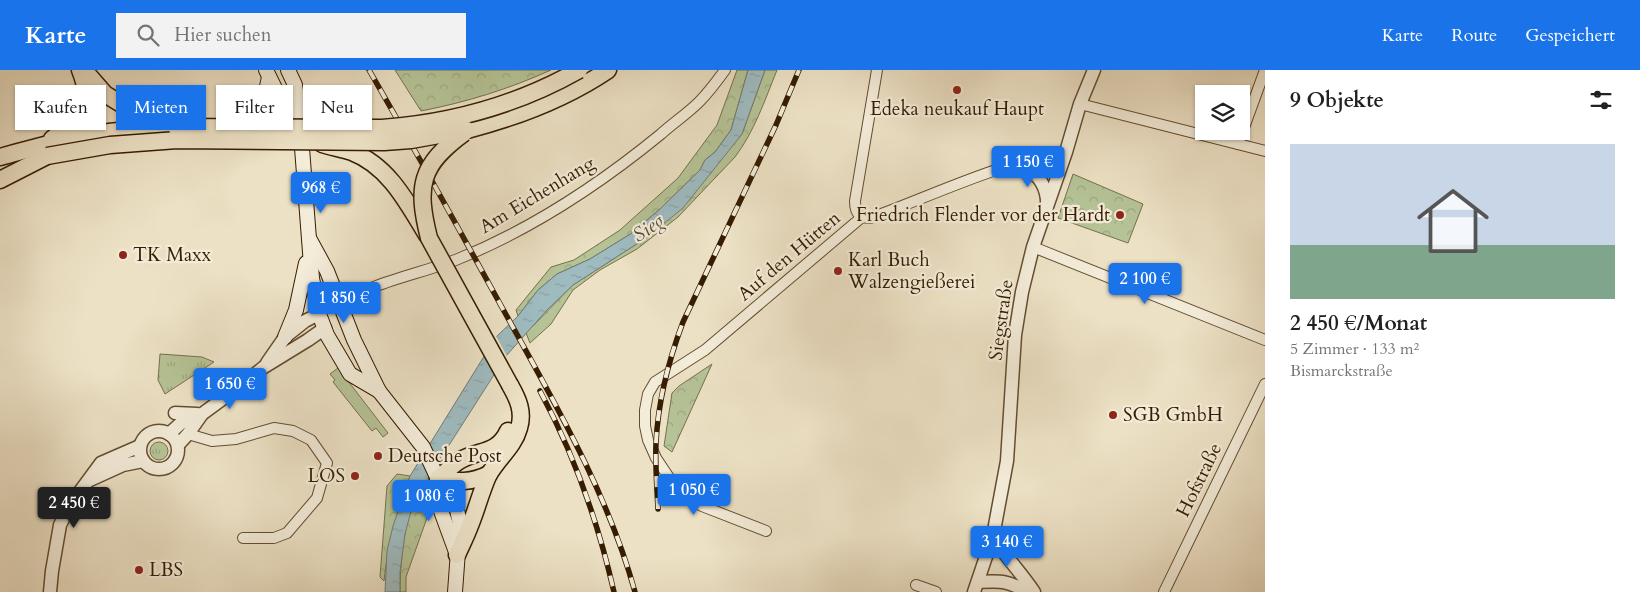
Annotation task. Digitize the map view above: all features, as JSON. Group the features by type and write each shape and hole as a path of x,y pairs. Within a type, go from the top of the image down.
{"highway":[{"path":"0,180 47,150 79,118 85,106 86,93 80,70"},
{"path":"84,70 105,94 116,101"},
{"path":"206,127 382,128 409,126 463,116 491,108 535,92 579,70"},
{"path":"0,158 47,150 177,140 305,136 384,142 411,140 496,123 547,104 608,70"},
{"path":"0,169 47,150 107,132 135,130"},
{"path":"429,238 421,200 425,177 430,166 441,152 468,130"},
{"path":"305,136 353,152 378,168 400,191 429,238 518,399 521,419 514,440 477,480 438,480"},
{"path":"438,480 460,460 492,462"},
{"path":"457,555 472,522 492,462"}],"main road":[{"path":"288,70 295,85 305,136 309,238 312,278 318,314 335,350 350,374 378,391"},
{"path":"267,73 287,113 305,136"},
{"path":"309,238 327,271 339,305 378,391 424,447 438,480 456,505 460,524 455,592"},
{"path":"285,337 296,310 305,269 309,238"},
{"path":"318,314 339,305"},
{"path":"324,328 339,305"}],"street":[{"name":"Am Eichenhang","path":"339,305 351,296 364,290 431,270 469,254 521,229 569,201 635,155 699,102 725,70"},
{"path":"862,217 855,208 855,201 877,70"},
{"name":"Siegstraße","path":"977,589 993,536 1006,461 1015,335 1022,292 1033,247 1047,211 1080,104 1094,70"},
{"path":"1238,144 1265,70"},
{"path":"1080,104 1265,151"},
{"name":"Auf den Hütten","path":"766,531 686,498 665,473 656,458 644,426 648,394 655,382 704,350 862,217 870,218 876,216 1038,156 1066,152"},
{"path":"1007,167 1023,168 1042,181 1047,200 1047,211"},
{"path":"1033,247 1265,340"},
{"path":"264,367 285,337 305,321 318,314"},
{"path":"169,434 181,423 202,414 264,367 324,328"},
{"name":"Hofstraße","path":"1164,592 1265,384"},
{"path":"175,413 202,414"},
{"path":"178,445 169,434 156,431 149,434 143,440 140,452 143,461 153,469 167,468 173,464 177,456 178,445 202,414"},
{"path":"188,434 212,441 236,439 274,428 293,431 311,440 328,463 317,498 287,533 274,538 243,538"},
{"path":"50,592 60,525 70,505 102,463 140,446"},
{"path":"88,482 123,465 143,461"},
{"path":"993,536 1002,553 1026,579 1034,592"},
{"path":"977,589 1006,582 1013,583 1027,592"},
{"path":"916,585 936,592"}],"green space":[{"path":"395,70 551,70 488,94 421,111"},
{"path":"737,70 748,70 731,130 715,152 705,160 700,170 632,233 590,259 557,274 538,290 518,316 516,310 551,267 574,260 620,230 678,178 717,125"},
{"path":"765,70 777,70 753,126 735,157 678,217 637,249 600,270 573,290 551,324 530,343 526,333 573,285 646,238 742,134"},
{"path":"1073,174 1143,204 1128,243 1058,218"},
{"path":"160,354 202,357 214,362 165,394 158,380"},
{"path":"712,364 672,452 664,446 672,393 679,386"},
{"path":"338,368 388,433 383,437 376,428 372,431 333,382 335,380 330,374"},
{"path":"159,442 165,445 168,451 165,457 159,460 153,457 150,451 153,445"},
{"path":"397,474 410,476 394,528 384,581 380,577 387,486"},
{"path":"418,494 428,515 406,577 406,592 400,592 406,528"}],"water":[{"name":"Sieg","path":"748,70 765,70 742,134 683,208 646,238 573,285 547,310 506,356 414,500 405,534 400,572 400,592 385,592 387,551 393,526 410,476 496,337 518,316 538,290 557,274 590,259 632,233 700,170 705,160 715,152 731,130"}],"pier":[{"path":"495,334 508,358 496,377 483,354"}],"railway":[{"path":"369,70 542,379 578,448 610,518 635,592"},
{"path":"658,509 657,427 661,397 673,352 683,322 776,125 799,70"},
{"path":"540,391 564,439 584,489 593,514 614,592"}],"place":[{"name":"Edeka neukauf Haupt","path":"957,90"},
{"name":"Friedrich Flender vor der Hardt","path":"1120,215"},
{"name":"TK Maxx","path":"123,255"},
{"name":"Karl Buch Walzengießerei","path":"838,271"},
{"name":"SGB GmbH","path":"1113,415"},
{"name":"Deutsche Post","path":"378,456"},
{"name":"LOS","path":"355,476"},
{"name":"LBS","path":"139,570"}]}
